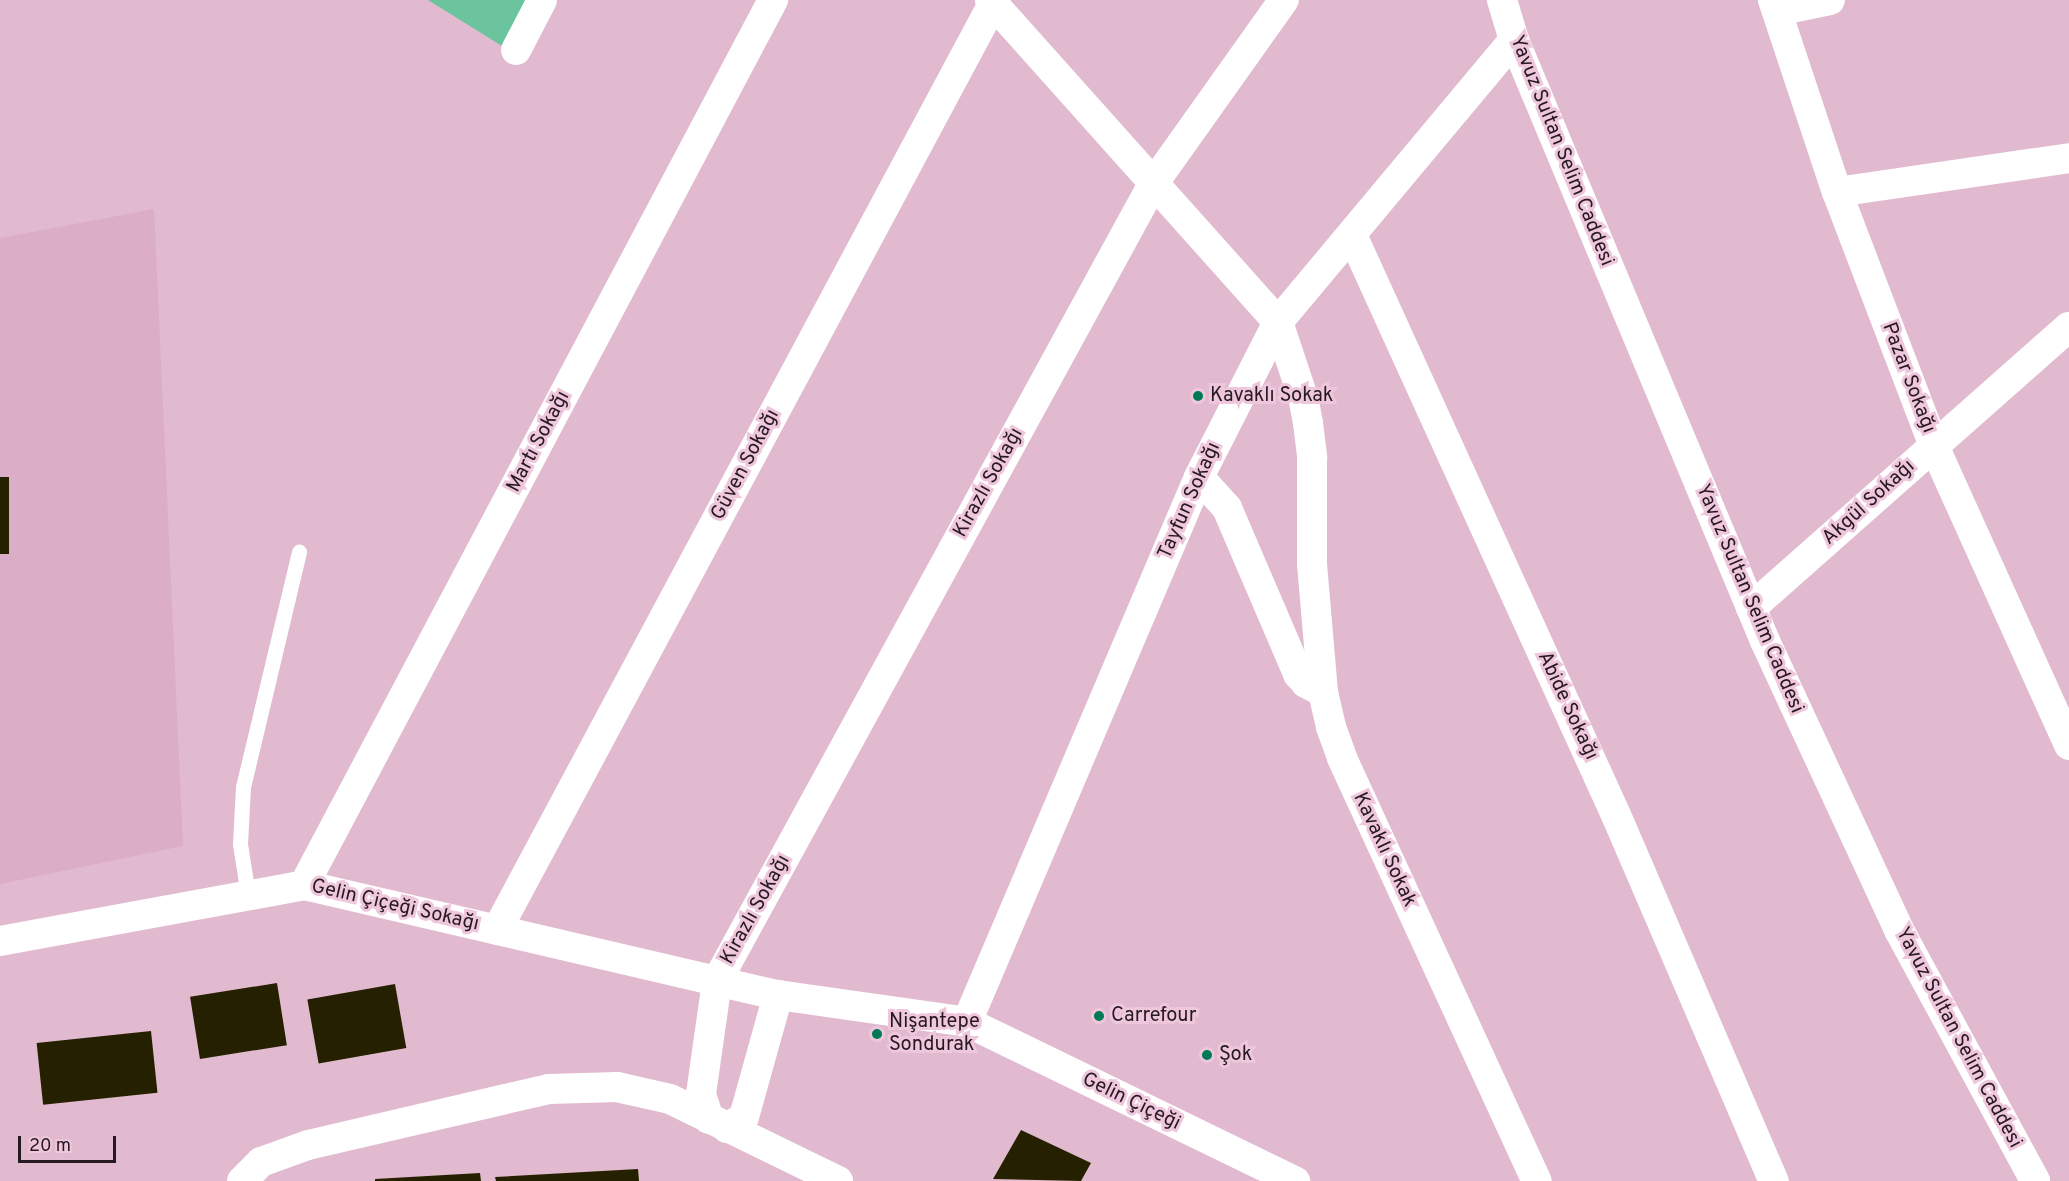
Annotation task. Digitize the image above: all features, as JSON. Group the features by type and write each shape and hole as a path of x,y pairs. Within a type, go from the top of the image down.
{"street":[{"path":"516,50 542,0"},
{"name":"Martı Sokağı","path":"304,885 773,0"},
{"name":"Kirazlı Sokağı","path":"717,981 1153,184 1284,0"},
{"name":"Yavuz Sultan Selim Caddesi","path":"1502,0 1514,40 1751,608 1899,930 2036,1181"},
{"path":"1775,5 1830,0"},
{"name":"Kavaklı Sokak","path":"993,1 1153,184 1278,322 1308,423 1313,467 1312,564 1323,692 1342,758 1537,1181"},
{"name":"Güven Sokağı","path":"498,930 993,1"},
{"name":"Pazar Sokağı","path":"1775,5 1837,192 1934,446 2069,745"},
{"name":"Tayfun Sokağı","path":"967,1022 1199,477 1278,322 1514,40"},
{"path":"1837,192 2069,158"},
{"name":"Abide Sokağı","path":"1352,235 1611,804 1774,1181"},
{"name":"Akgül Sokağı","path":"1751,608 2069,327"},
{"path":"1199,477 1216,493 1227,508 1298,674 1306,683 1323,692"},
{"name":"Gelin Çiçeği Sokağı","path":"0,941 304,885 778,995 967,1022"},
{"path":"717,981 701,1094 718,1123"},
{"path":"718,1123 744,1118 778,995"},
{"name":"Gelin Çiçeği","path":"967,1022 1295,1181"},
{"path":"242,1181 261,1162 308,1145 549,1089 617,1087 670,1099 838,1181"}],"lane":[{"path":"248,895 240,844 243,787 299,552"}],"shaded area":[{"path":"154,209 183,846 0,884 0,238"}],"green space":[{"path":"428,0 526,0 502,46"}],"building":[{"path":"0,477 9,477 9,554 0,554"},
{"path":"277,983 287,1045 200,1059 190,997"},
{"path":"395,984 406,1048 319,1063 307,999"},
{"path":"151,1031 157,1093 43,1105 37,1043"},
{"path":"1021,1130 1091,1163 1081,1181 993,1179"},
{"path":"638,1169 639,1181 496,1181 495,1177"},
{"path":"480,1173 481,1181 375,1181 375,1179"}],"place":[{"name":"Kavaklı Sokak","path":"1198,396"},
{"name":"Carrefour","path":"1099,1016"},
{"name":"Nişantepe Sondurak","path":"877,1034"},
{"name":"Şok","path":"1207,1055"}]}
